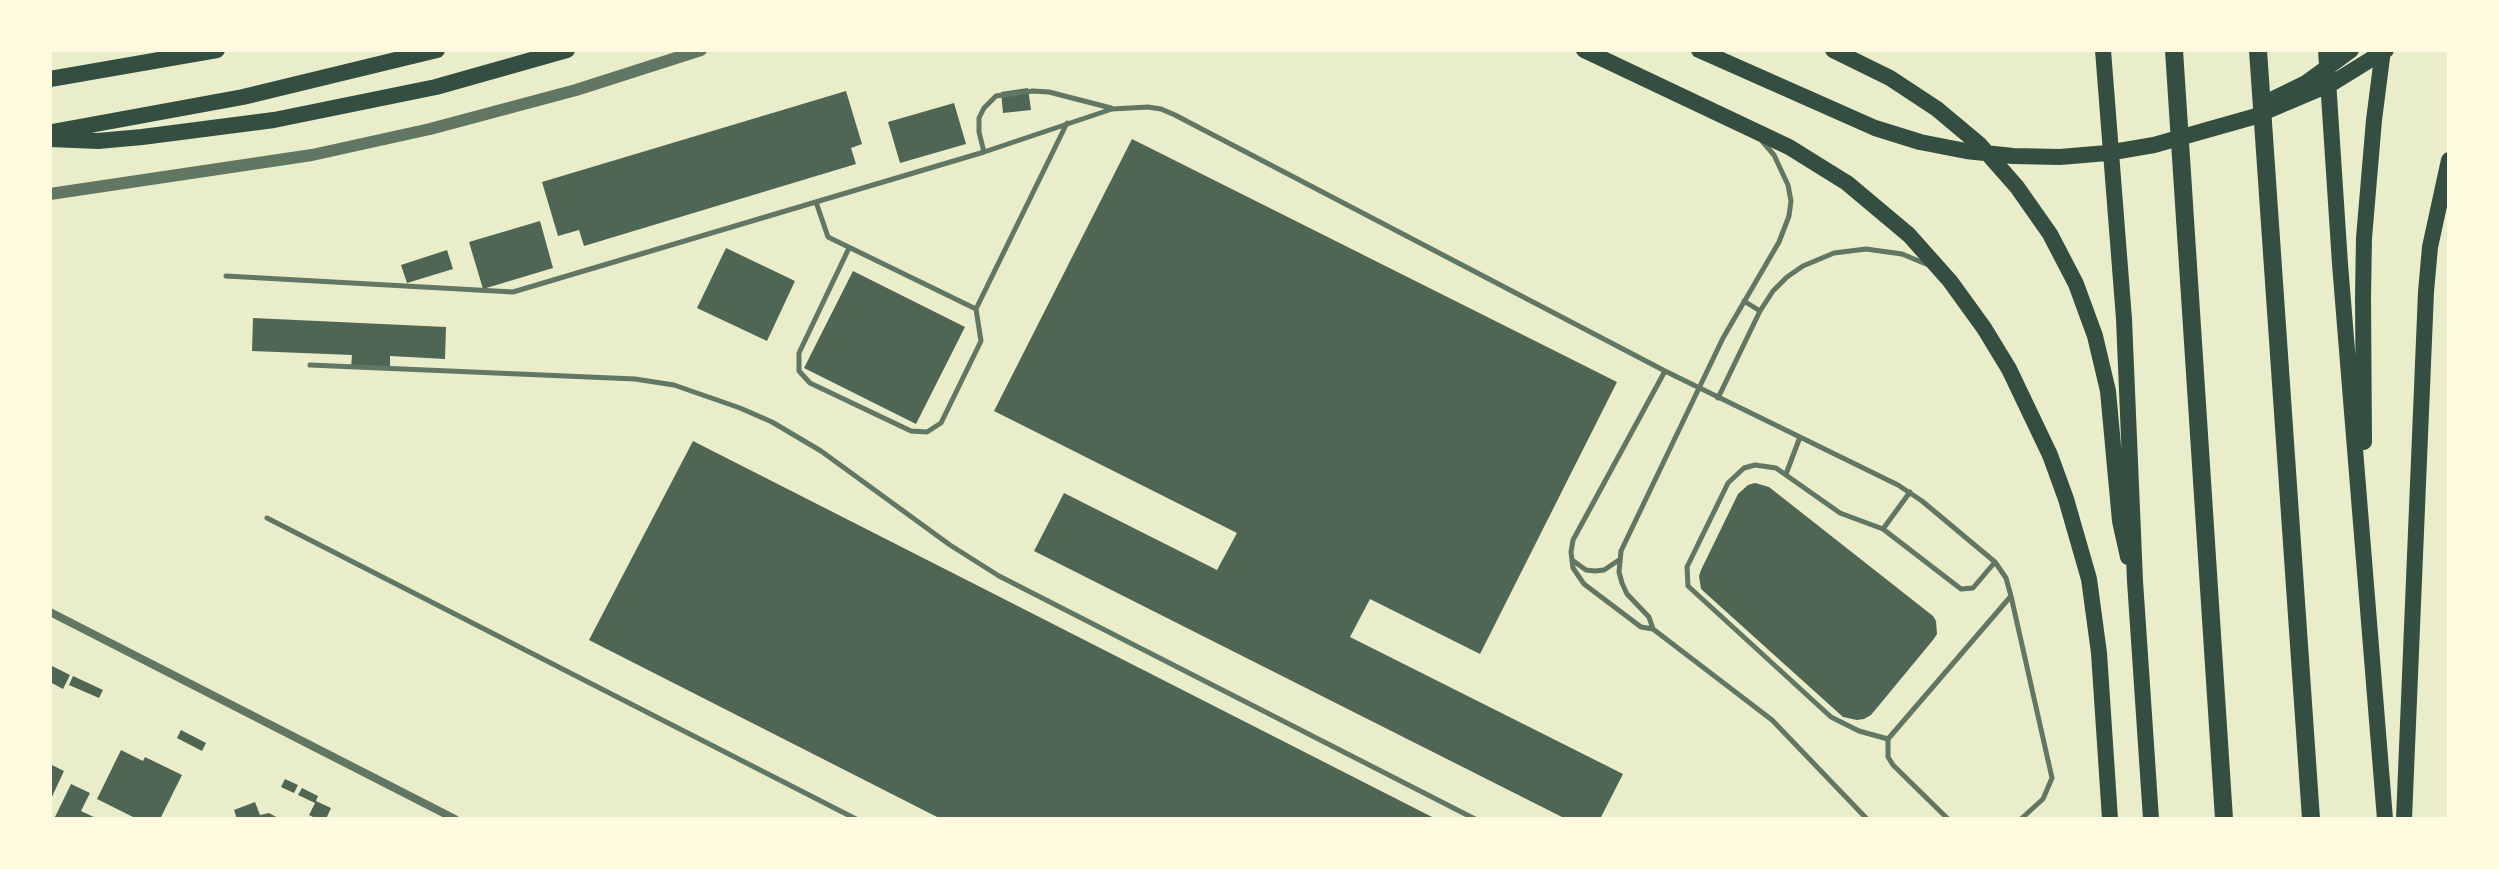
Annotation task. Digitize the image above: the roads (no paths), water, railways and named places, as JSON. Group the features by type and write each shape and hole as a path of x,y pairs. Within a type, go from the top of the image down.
{"highway":[{"path":"50,79 217,50"},
{"path":"50,133 243,97 437,50"},
{"path":"50,139 98,141 274,120 436,87 567,50"},
{"path":"1584,50 1789,147 1847,183 1909,235 1950,281 1984,328 2031,411 2066,499 2089,579 2095,613 2110,819"},
{"path":"1699,50 1875,128 1920,142 1966,151 2060,157 2154,145 2253,117 2305,97 2385,50"},
{"path":"1833,50 1890,78 1937,109 1980,145 2017,187 2050,234 2076,284 2095,336 2108,391 2124,541 2135,581"},
{"path":"2103,50 2124,319 2135,581 2151,819"},
{"path":"2174,50 2224,819"},
{"path":"2258,50 2311,819"},
{"path":"2326,50 2340,264 2385,819"},
{"path":"2199,132 2306,83 2351,50"},
{"path":"2366,583 2363,267 2368,179 2385,50"},
{"path":"2404,819 2426,292 2430,247 2449,160"}],"street":[{"path":"50,194 312,155 430,129 576,90 701,50"},
{"path":"50,612 455,819"}],"lane":[{"path":"984,152 979,118 996,96 1049,92 1112,109"},
{"path":"226,276 513,292 984,152 1112,109 1161,109 1665,371 1910,492 1995,562 2006,578 2011,596 2052,778 2043,799 2021,819"},
{"path":"849,248 799,353 799,371 810,383 911,431 927,432 941,423 981,341 976,309 1068,122"},
{"path":"1653,629 1649,617 1627,594 1622,583 1619,560 1625,541 1699,388 1779,242 1789,216 1791,201 1785,177 1774,155 1737,123"},
{"path":"816,202 828,237 976,309"},
{"path":"1718,398 1760,311 1773,291 1787,277 1818,259 1849,250 1875,249 1902,254 1927,265 1950,281"},
{"path":"1744,301 1760,311"},
{"path":"310,365 635,379 674,385 740,408 772,422 821,451 950,545 999,576 1475,819"},
{"path":"1665,371 1573,540 1571,560 1577,576 1641,627 1653,629 1772,720 1867,819"},
{"path":"1786,474 1800,437"},
{"path":"1888,739 1859,731 1831,717 1688,586 1687,567 1728,483 1744,468 1755,465 1776,468 1840,513 1883,529 1961,589 1973,588 1995,562"},
{"path":"1883,529 1910,492"},
{"path":"267,518 856,819"},
{"path":"1571,560 1586,570 1595,571 1612,566 1619,560"},
{"path":"1948,819 1893,765 1888,757 1888,739 2011,596"}]}
